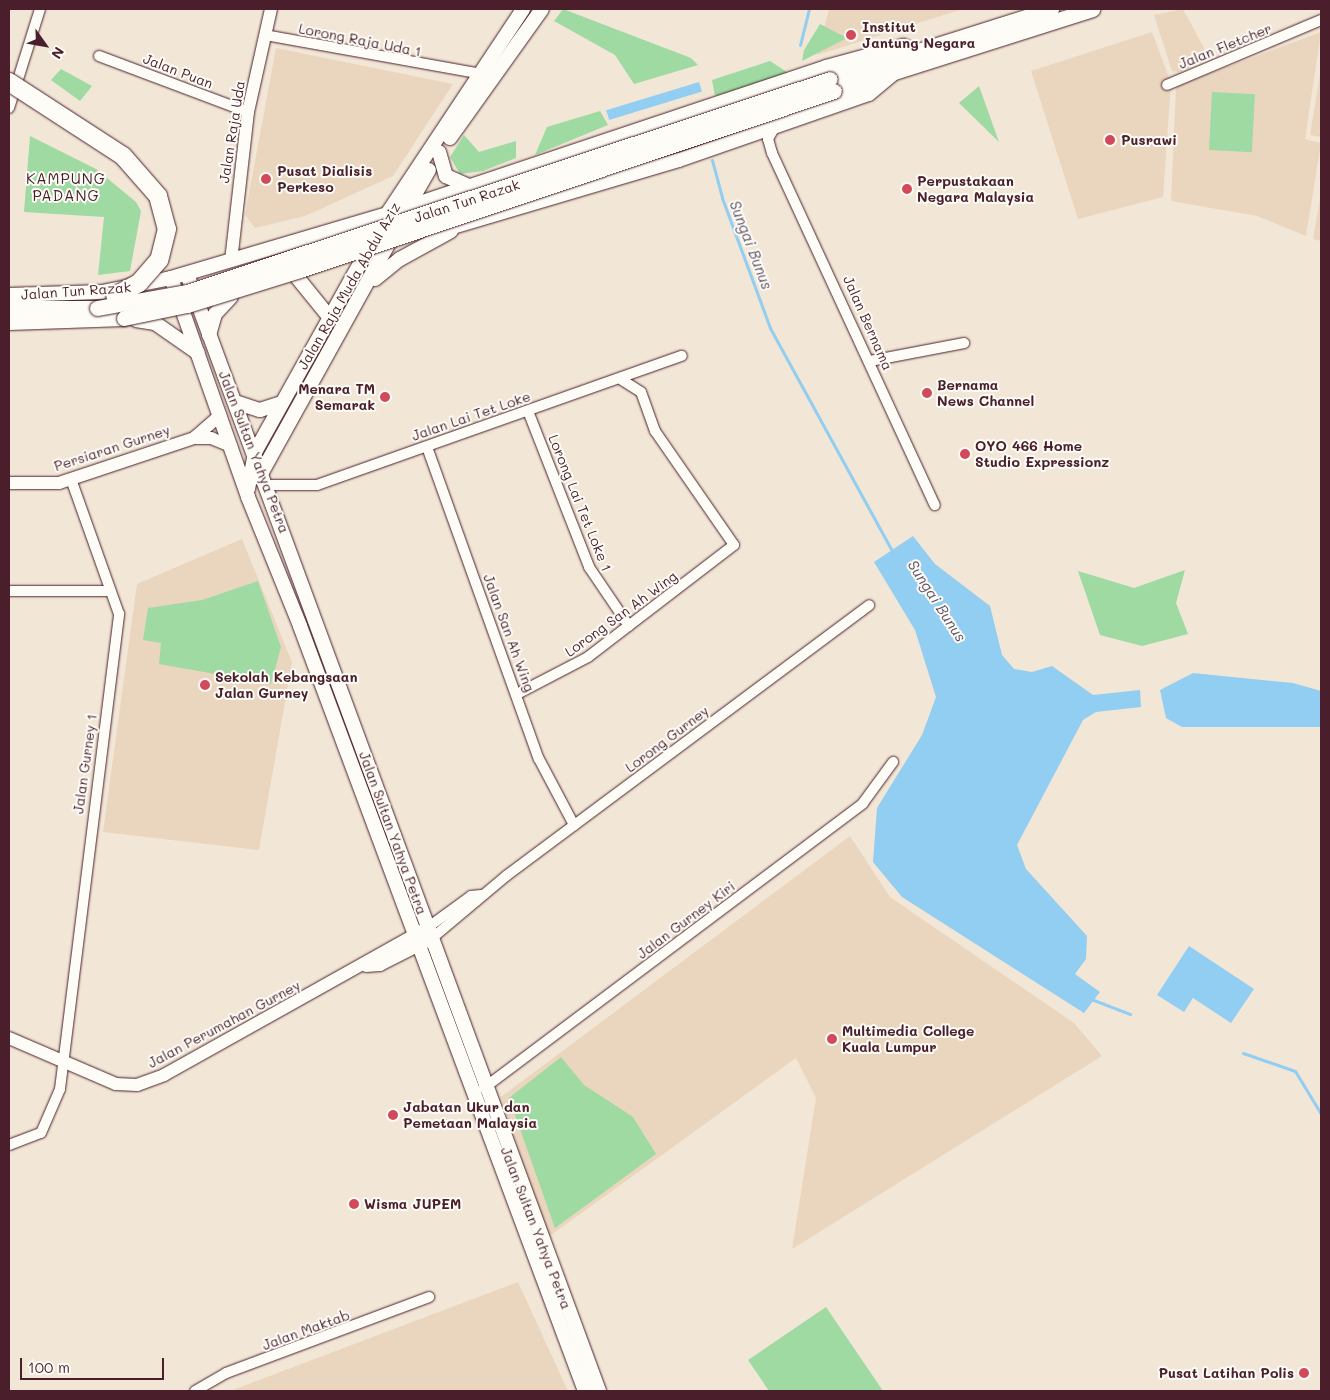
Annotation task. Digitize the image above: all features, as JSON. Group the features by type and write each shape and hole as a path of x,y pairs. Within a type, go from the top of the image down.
{"highway":[{"path":"9,82 123,156 158,196 167,229 159,260 139,283 115,296"}],"main road":[{"name":"Jalan Raja Muda Abdul Aziz","path":"264,478 408,207 439,152 487,78 523,9"},
{"name":"Jalan Raja Muda Abdul Aziz","path":"248,497 255,452 387,214 469,94 487,78 542,9"},
{"name":"Jalan Tun Razak","path":"9,322 124,318 187,305 832,85 916,51 1051,9"},
{"name":"Jalan Tun Razak","path":"9,308 97,308 187,292 832,85 896,72 1092,9"},
{"name":"Jalan Tun Razak","path":"9,295 102,292 187,274 387,214 542,159 826,67 903,46 916,51"},
{"name":"Jalan Tun Razak","path":"9,327 136,320 198,306 544,198 679,160 869,94 896,72"},
{"path":"439,152 446,176 468,186"},
{"path":"542,159 528,169 523,185 527,192 544,198"},
{"path":"365,290 400,259 470,222"},
{"name":"Jalan Sultan Yahya Petra","path":"187,274 255,452 423,937 538,1252 599,1391"},
{"path":"296,276 330,318"},
{"name":"Jalan Sultan Yahya Petra","path":"171,278 200,355 248,497 484,1088 586,1391"},
{"path":"209,335 215,314 231,296"},
{"path":"136,320 160,326 200,355"},
{"path":"235,402 260,410 282,403"}],"street":[{"path":"9,108 40,9"},
{"name":"Jalan Raja Uda","path":"231,261 248,112 272,9"},
{"name":"Jalan Fletcher","path":"1167,85 1321,20"},
{"name":"Lorong Raja Uda 1","path":"265,35 487,78"},
{"name":"Jalan Puan","path":"99,56 248,112"},
{"path":"450,72 469,94"},
{"name":"Jalan Bernama","path":"776,125 768,139 772,153 870,361 935,505"},
{"name":"Jalan Bernama","path":"751,134 772,153"},
{"path":"870,361 964,343"},
{"name":"Jalan Lai Tet Loke","path":"264,478 317,485 622,380 682,356"},
{"name":"Lorong San Ah Wing","path":"517,694 574,667 734,545 655,431 641,392 622,380"},
{"name":"Lorong Lai Tet Loke 1","path":"528,411 589,568 629,626"},
{"name":"Persiaran Gurney","path":"194,438 220,415"},
{"name":"Persiaran Gurney","path":"9,483 59,483 194,438 211,438 231,446"},
{"name":"Jalan San Ah Wing","path":"427,447 539,759 574,826"},
{"name":"Jalan Gurney 1","path":"9,1146 34,1138 47,1125 60,1089 61,1060 119,614 109,591 71,479"},
{"path":"9,591 109,591"},
{"name":"Lorong Gurney","path":"423,937 475,906 481,895 869,605"},
{"name":"Jalan Gurney Kiri","path":"484,1088 863,803 893,762"},
{"name":"Jalan Perumahan Gurney","path":"9,1038 116,1084 150,1081 366,966 377,953 423,937"},
{"name":"Jalan Maktab","path":"194,1391 226,1373 429,1297"}],"shaded area":[{"name":"Institut Jantung Negara","path":"829,9 963,9 817,55"},
{"path":"1183,9 1210,59 1179,72 1172,71 1154,15"},
{"name":"Pusrawi","path":"1152,32 1171,83 1163,197 1078,219 1031,71"},
{"path":"1321,32 1305,139 1321,143 1306,236 1257,216 1171,201 1176,86"},
{"path":"276,48 453,84 393,176 305,216 255,228 245,215"},
{"path":"1321,68 1321,137 1310,135"},
{"path":"1321,193 1321,241 1313,239"},
{"name":"Sekolah Kebangsaan Jalan Gurney","path":"242,539 292,662 259,850 103,832 137,584"},
{"name":"Multimedia College Kuala Lumpur","path":"850,836 890,897 1074,1023 1102,1056 792,1249 816,1098 796,1058 547,1238 501,1097"},
{"path":"518,1282 568,1391 230,1391"}],"green space":[{"path":"563,9 691,58 698,65 634,84 615,55 554,21"},
{"path":"820,24 847,38 802,61 804,50"},
{"path":"770,61 790,74 715,96 712,80"},
{"path":"61,69 92,86 80,101 51,80"},
{"path":"979,86 999,142 959,103"},
{"path":"1212,92 1255,94 1252,152 1209,150"},
{"path":"600,111 608,125 535,155 547,127"},
{"path":"464,135 479,152 516,141 516,158 483,171 460,174 450,157"},
{"path":"30,136 96,169 136,202 141,211 130,271 98,275 104,217 24,212"},
{"path":"1185,570 1176,603 1188,634 1142,646 1100,635 1078,571 1134,588"},
{"path":"258,581 281,647 271,684 159,664 161,643 143,640 148,608 202,600"},
{"path":"561,1057 584,1085 633,1117 656,1154 555,1228 509,1098"},
{"path":"826,1307 883,1391 769,1391 748,1360"}],"water":[{"path":"699,82 702,92 609,120 606,110"},
{"path":"913,536 935,564 990,606 1002,655 1014,669 1032,672 1052,666 1093,695 1140,690 1141,707 1096,712 1083,720 1017,845 1026,869 1087,936 1086,959 1075,974 1100,992 1084,1013 902,897 873,862 877,808 922,735 936,697 915,630 874,562"},
{"path":"1193,673 1293,683 1321,691 1321,727 1182,727 1166,718 1160,690"},
{"path":"1189,946 1254,989 1231,1023 1193,998 1184,1012 1157,995"}],"waterway":[{"name":"Sungai Bunus","path":"800,45 809,9"},
{"name":"Sungai Bunus","path":"712,160 722,198 770,328 893,553"},
{"name":"Sungai Bunus","path":"1091,999 1130,1014"},
{"name":"Sungai Bunus","path":"1243,1053 1295,1071 1321,1114"}],"place":[{"name":"Institut Jantung Negara","path":"851,35"},
{"name":"Pusrawi","path":"1110,140"},
{"name":"Pusat Dialisis Perkeso","path":"266,179"},
{"name":"Perpustakaan Negara Malaysia","path":"907,189"},
{"name":"Bernama News Channel","path":"927,393"},
{"name":"Menara TM Semarak","path":"385,397"},
{"name":"OYO 466 Home Studio Expressionz","path":"965,454"},
{"name":"Sekolah Kebangsaan Jalan Gurney","path":"205,685"},
{"name":"Multimedia College Kuala Lumpur","path":"832,1039"},
{"name":"Jabatan Ukur dan Pemetaan Malaysia","path":"393,1115"},
{"name":"Wisma JUPEM","path":"354,1204"},
{"name":"Pusat Latihan Polis","path":"1304,1373"}],"district":[{"name":"KAMPUNG PADANG","path":"66,186"}]}
